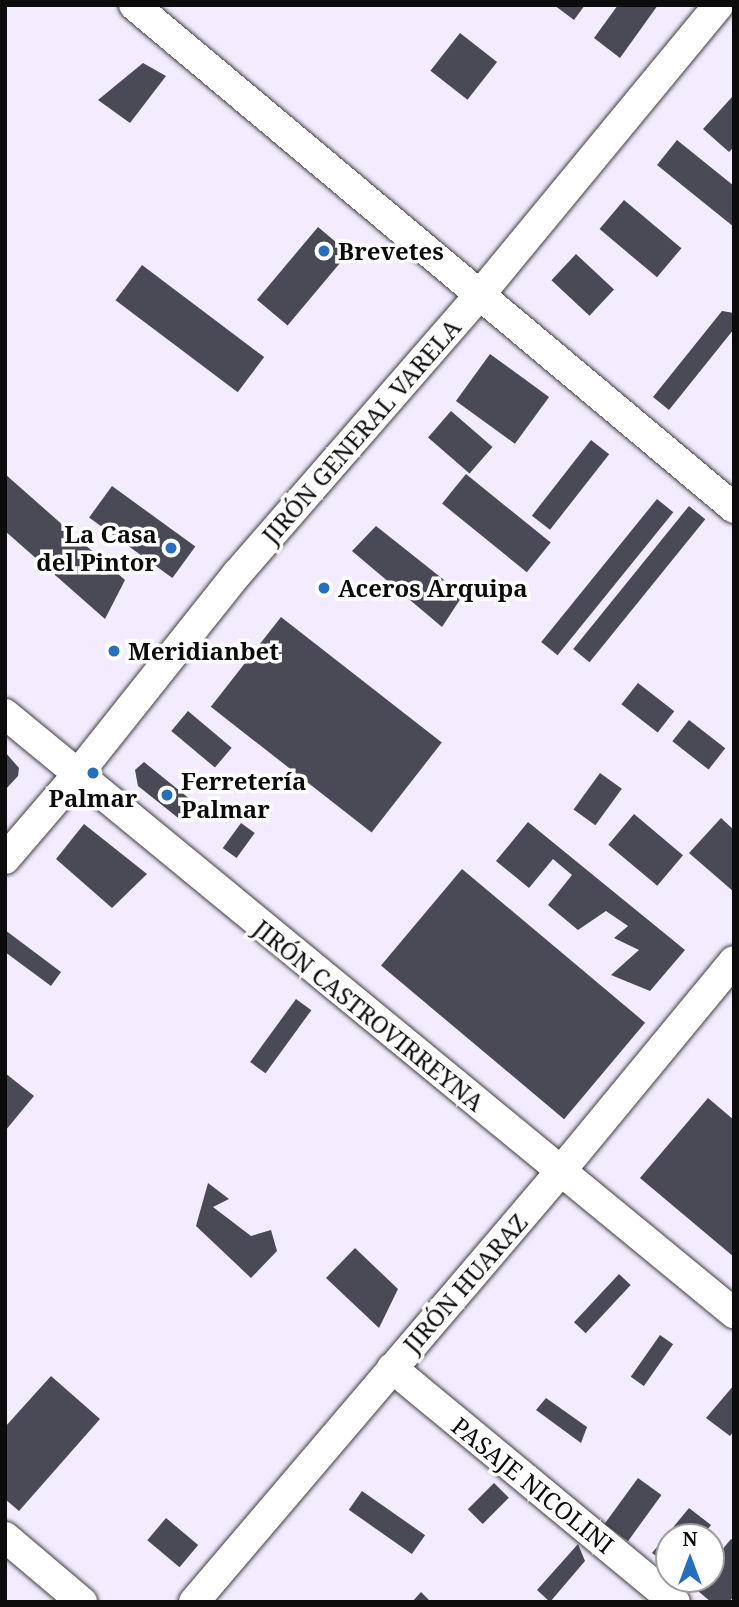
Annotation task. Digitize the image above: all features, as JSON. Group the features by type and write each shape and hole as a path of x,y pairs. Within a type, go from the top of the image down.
{"street":[{"path":"134,5 478,297 734,508"},
{"name":"JIRÓN GENERAL VARELA","path":"5,859 77,775 237,574 478,297 719,5"},
{"name":"JIRÓN CASTROVIRREYNA","path":"5,714 734,1313"},
{"name":"JIRÓN HUARAZ","path":"194,1602 560,1172 734,961"},
{"name":"PASAJE NICOLINI","path":"392,1368 675,1602"},
{"path":"5,1537 82,1602"}],"building":[{"path":"554,5 585,5 574,20"},
{"path":"618,5 658,5 620,58 594,38"},
{"path":"460,33 497,62 467,100 430,71"},
{"path":"143,63 166,76 130,123 98,100"},
{"path":"732,97 734,147 729,152 703,129"},
{"path":"677,140 734,186 734,227 657,165"},
{"path":"624,200 681,248 657,277 600,229"},
{"path":"318,227 349,253 288,325 257,300"},
{"path":"576,254 614,289 589,316 551,280"},
{"path":"142,265 264,357 238,392 116,300"},
{"path":"722,311 734,313 734,329 669,410 653,397"},
{"path":"490,354 549,397 515,444 456,401"},
{"path":"451,411 493,447 470,473 428,437"},
{"path":"591,440 609,454 550,530 532,516"},
{"path":"5,474 125,580 105,619 5,531"},
{"path":"466,474 551,543 527,572 442,504"},
{"path":"112,486 195,547 172,578 89,518"},
{"path":"657,499 673,512 558,655 541,642"},
{"path":"689,506 705,519 590,662 573,649"},
{"path":"376,526 463,595 442,627 352,551"},
{"path":"281,617 442,743 372,832 211,707"},
{"path":"638,683 674,711 658,733 621,704"},
{"path":"188,711 232,748 215,768 171,731"},
{"path":"689,720 725,748 709,770 672,741"},
{"path":"5,752 19,768 18,776 5,790"},
{"name":"Ferretería Palmar","path":"144,762 196,804 182,821 138,786 135,770"},
{"path":"600,773 622,789 595,825 574,809"},
{"path":"634,814 683,855 657,886 608,845"},
{"path":"721,818 734,830 734,892 689,853"},
{"path":"528,822 685,950 650,991 611,975 639,950 614,938 628,926 606,911 578,930 548,905 572,875 553,859 529,888 496,861"},
{"path":"241,823 255,833 237,858 223,848"},
{"path":"84,824 147,874 112,908 56,859"},
{"path":"462,869 645,1023 564,1119 381,966"},
{"path":"5,930 61,972 51,986 5,952"},
{"path":"296,999 311,1010 266,1073 250,1062"},
{"path":"5,1073 34,1096 5,1131"},
{"path":"708,1098 734,1120 734,1257 640,1178"},
{"path":"208,1183 229,1199 213,1207 251,1236 271,1230 277,1251 251,1278 196,1226"},
{"path":"355,1248 398,1289 379,1328 326,1278"},
{"path":"619,1274 631,1285 586,1333 574,1322"},
{"path":"660,1335 673,1344 644,1386 631,1377"},
{"path":"51,1376 100,1419 19,1511 5,1499 5,1427"},
{"path":"734,1385 734,1431 730,1436 706,1418"},
{"path":"546,1398 587,1427 581,1443 536,1410"},
{"path":"638,1478 661,1495 628,1541 604,1524"},
{"path":"494,1483 509,1498 483,1524 468,1509"},
{"path":"362,1491 425,1535 412,1554 349,1510"},
{"path":"689,1508 708,1523 677,1523"},
{"path":"166,1518 198,1545 180,1567 147,1540"},
{"path":"731,1539 734,1541 734,1596 729,1602 711,1602 700,1593 725,1593 725,1546"},
{"path":"578,1544 585,1561 550,1602 537,1590"},
{"path":"421,1592 431,1602 412,1602"}],"place":[{"name":"Brevetes","path":"324,251"},
{"name":"La Casa del Pintor","path":"171,548"},
{"name":"Aceros Arquipa","path":"324,588"},
{"name":"Meridianbet","path":"114,651"},
{"name":"Palmar","path":"93,773"},
{"name":"Ferretería Palmar","path":"167,795"}]}
